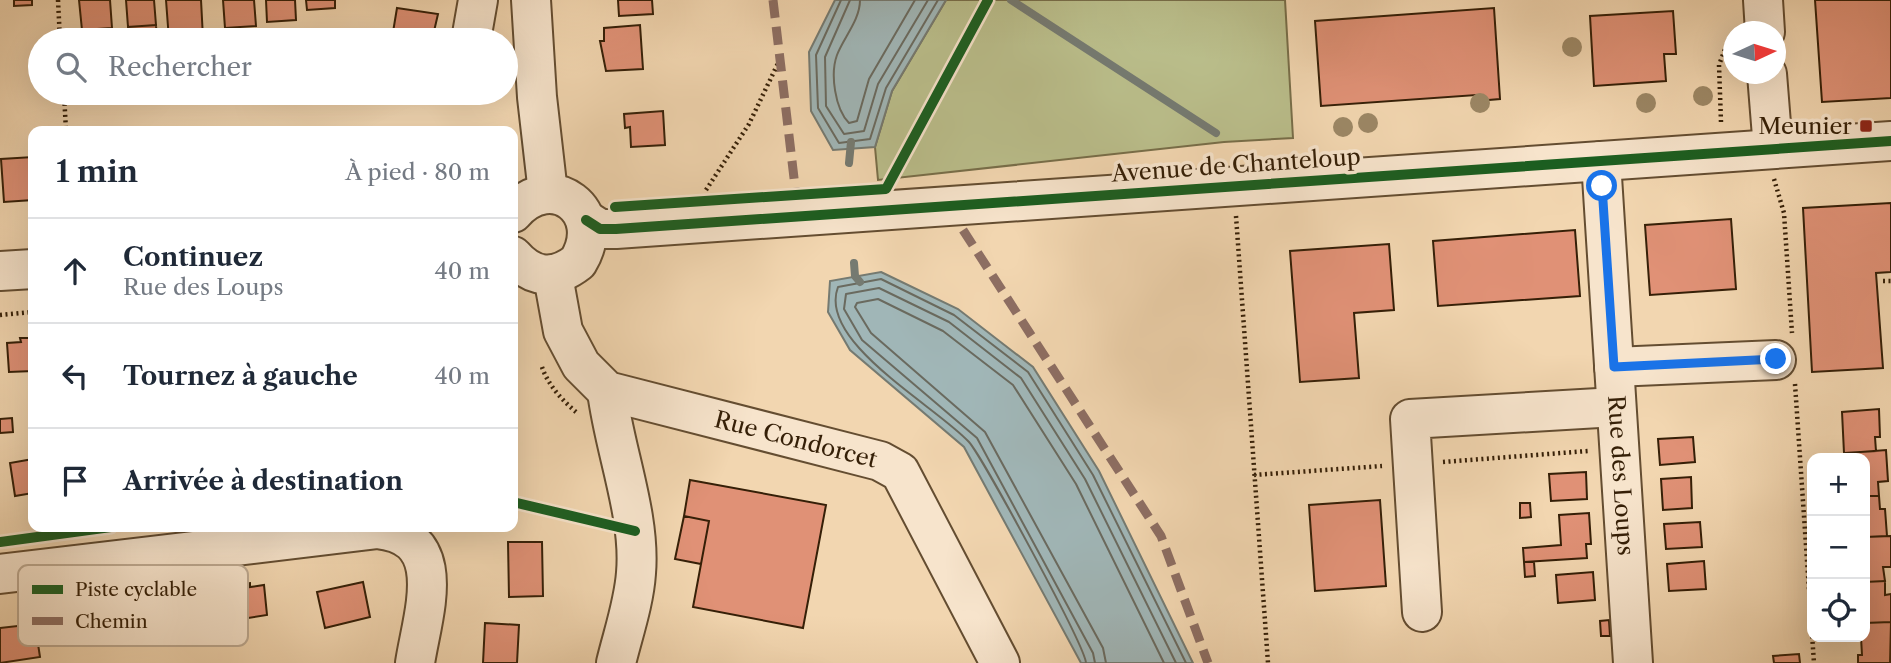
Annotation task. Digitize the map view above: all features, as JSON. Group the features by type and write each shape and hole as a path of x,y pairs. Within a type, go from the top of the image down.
{"street":[{"path":"473,28 478,0"},
{"path":"531,0 521,94 548,193"},
{"path":"1751,21 1763,0"},
{"path":"1769,84 1773,162"},
{"name":"Avenue de Chanteloup","path":"586,219 600,229 616,229 1722,153 1773,162 1891,141"},
{"name":"Rue des Loups","path":"1601,161 1633,663"},
{"path":"518,207 522,202 548,193 570,201 586,219 589,236 586,250 578,262 554,276 537,275 518,262"},
{"path":"0,271 28,269"},
{"path":"554,276 563,331 581,365 607,391 635,531 634,584 616,663"},
{"path":"1614,367 1788,357"},
{"name":"Rue Condorcet","path":"607,391 880,461 900,472 999,663"},
{"path":"1422,612 1410,419 1616,407"},
{"path":"69,565 352,532"},
{"path":"400,532 414,542 426,557 426,580 415,663"},
{"path":"0,573 18,571"}],"path":[{"path":"58,0 60,28"},
{"path":"1722,153 1719,65 1723,56"},
{"path":"702,200 749,124 781,57"},
{"path":"65,105 66,126"},
{"path":"1773,162 1784,213 1788,357 1814,663"},
{"path":"1234,186 1268,663"},
{"path":"1883,281 1891,281"},
{"path":"0,315 28,312"}],"green space":[{"path":"946,0 1285,0 1293,138 1224,142 878,180 875,147 892,91"}],"water":[{"path":"835,0 946,0 892,91 875,147 833,150 811,111 809,52"},
{"path":"881,272 958,309 1033,367 1099,471 1193,663 1081,663 964,447 850,350 828,312 830,281"}],"building":[{"path":"14,0 32,0 32,5 14,6"},
{"path":"79,0 110,0 112,28 82,28"},
{"path":"126,0 154,0 156,25 128,27"},
{"path":"166,0 201,0 202,28 168,28"},
{"path":"223,0 254,0 256,26 225,28"},
{"path":"266,0 295,0 296,20 267,22"},
{"path":"306,0 335,0 335,8 307,10"},
{"path":"618,0 652,0 653,14 619,16"},
{"path":"1815,0 1891,0 1891,98 1822,102"},
{"path":"397,8 438,14 435,28 394,28"},
{"path":"1494,8 1500,99 1477,101 1476,95 1321,106 1315,21"},
{"path":"1673,11 1676,54 1664,54 1666,81 1594,86 1590,16"},
{"path":"156,25 156,28 128,28"},
{"path":"640,25 643,69 606,71 600,41 604,41 604,28"},
{"path":"663,111 665,145 631,147 630,127 625,128 624,114"},
{"path":"28,157 28,200 4,202 1,159"},
{"path":"1891,203 1891,272 1876,273 1883,368 1812,372 1803,208"},
{"path":"1731,219 1736,289 1650,295 1645,225"},
{"path":"1575,230 1580,296 1438,306 1433,241"},
{"path":"1389,244 1394,310 1354,313 1359,378 1300,382 1290,251"},
{"path":"20,338 28,338 28,371 9,372 7,343 21,342"},
{"path":"1879,409 1880,437 1875,437 1876,451 1844,453 1842,412"},
{"path":"12,418 13,432 0,433 0,419"},
{"path":"1693,437 1695,462 1660,465 1658,439"},
{"path":"1886,450 1888,481 1878,482 1879,496 1870,496 1870,453 1849,453"},
{"path":"28,460 28,494 15,496 10,463"},
{"path":"1586,472 1587,499 1551,501 1549,474"},
{"path":"1691,477 1692,508 1663,510 1661,479"},
{"path":"690,480 826,505 803,628 693,607 709,521 684,516"},
{"path":"1870,496 1879,496 1880,509 1885,509 1887,536 1870,537"},
{"path":"1380,500 1386,586 1315,591 1309,505"},
{"path":"1520,503 1530,503 1531,517 1520,518"},
{"path":"1589,513 1591,544 1586,544 1587,558 1524,562 1523,548 1561,545 1559,515"},
{"path":"684,516 709,521 701,564 675,559"},
{"path":"1700,522 1702,547 1666,549 1664,524"},
{"path":"1891,536 1891,567 1883,567 1885,581 1870,582 1870,537"},
{"path":"508,542 542,542 543,596 509,597"},
{"path":"1704,561 1706,589 1669,591 1667,564"},
{"path":"1524,562 1534,562 1535,576 1525,577"},
{"path":"1593,572 1595,600 1558,603 1556,575"},
{"path":"1885,581 1885,595 1891,594 1891,622 1870,623 1870,582"},
{"path":"363,582 370,617 325,628 317,592"},
{"path":"248,583 250,587 264,585 267,615 248,618"},
{"path":"1609,620 1610,636 1601,636 1600,621"},
{"path":"1891,622 1890,663 1858,663 1858,655 1862,655 1861,642 1870,642 1870,623"},
{"path":"485,623 519,625 517,663 483,663"},
{"path":"18,626 18,646 38,646 40,657 0,663 0,628"},
{"path":"1799,654 1800,663 1774,663 1773,656"}],"waterway":[{"path":"1011,0 1216,133"},
{"path":"849,163 851,142"},
{"path":"854,263 855,276 860,282"}],"marked path":[{"path":"773,0 796,195"},
{"path":"963,230 1161,536 1208,663"}],"cycle path":[{"path":"615,207 886,189 988,0"},
{"path":"586,220 600,229 616,229 1891,141"},
{"path":"518,503 635,531"},
{"path":"0,542 74,532"}],"place":[{"name":"Meunier","path":"1866,126"}],"route":[{"path":"1602,186 1614,367 1776,359"}]}
